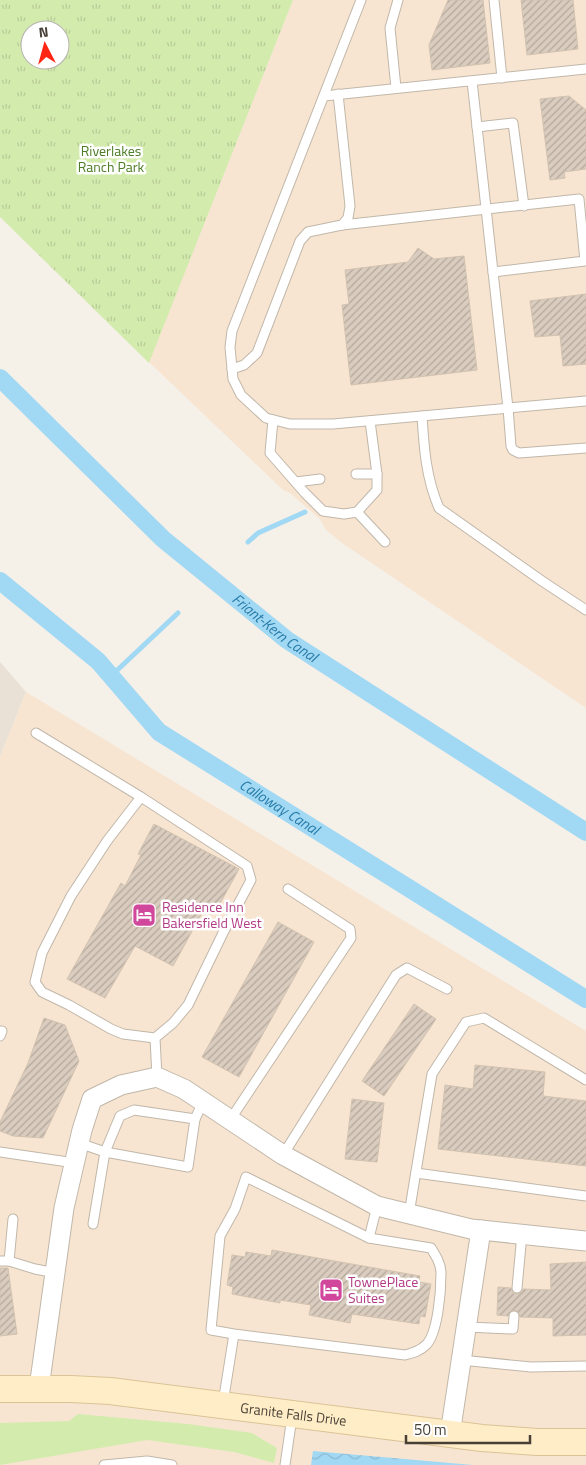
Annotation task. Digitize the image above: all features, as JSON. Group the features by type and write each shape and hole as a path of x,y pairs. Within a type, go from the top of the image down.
{"street":[{"path":"39,1388 64,1208 79,1143 92,1099 121,1085 157,1078 184,1090 283,1155 377,1206 481,1230 586,1241"},
{"path":"450,1434 481,1230"},
{"name":"Granite Falls Drive","path":"0,1390 39,1388 110,1391 450,1434 537,1442 586,1442"}],"lane":[{"path":"362,0 232,331 230,347 233,379 241,395 266,418 290,424 334,424 586,401"},
{"path":"396,88 390,28 398,0"},
{"path":"494,0 502,78"},
{"path":"324,96 586,69"},
{"path":"472,81 511,446 518,453 586,448"},
{"path":"338,94 350,206 348,218 342,225"},
{"path":"477,128 513,123 524,206"},
{"path":"232,369 244,366 257,353 300,241 308,232 342,225 579,200 586,261 493,272"},
{"path":"422,416 426,466 431,489 438,508 586,610"},
{"path":"273,420 270,453 323,511 344,514 357,512 377,490 377,474 370,421"},
{"path":"356,474 377,474"},
{"path":"296,482 320,479"},
{"path":"357,512 384,542"},
{"path":"36,733 141,797 247,866 251,880 223,932 188,1005 173,1023 155,1038 123,1034 111,1030 77,1009 42,992 35,982 42,953 71,896 107,841 141,797"},
{"path":"230,1120 351,938 350,929 288,889"},
{"path":"283,1155 396,975 408,968 447,989"},
{"path":"409,1214 432,1074 466,1022 484,1018 586,1080"},
{"path":"0,1031 2,1031 0,1036"},
{"path":"155,1038 157,1078"},
{"path":"79,1143 105,1152 188,1166 195,1119 203,1102"},
{"path":"93,1224 105,1152 120,1116 134,1110 195,1119"},
{"path":"0,1152 75,1163"},
{"path":"416,1173 586,1196"},
{"path":"246,1177 369,1238 432,1248 438,1260 441,1272 436,1326 427,1344 416,1353 405,1355 234,1334 211,1330 220,1236 235,1208 246,1177"},
{"path":"369,1238 377,1206"},
{"path":"13,1219 5,1261 56,1273"},
{"path":"517,1288 522,1234"},
{"path":"466,1327 512,1329 514,1316"},
{"path":"223,1406 234,1334"},
{"path":"461,1360 531,1367 586,1366"},
{"path":"285,1465 292,1414"},
{"path":"104,1465 147,1461 172,1465"}],"shaded area":[{"path":"293,0 586,0 586,708 342,543 325,529 320,519 290,493 283,490 149,362"},
{"path":"0,662 26,692 0,757"},
{"path":"26,692 586,1031 586,1465 0,1465 0,757"}],"green space":[{"name":"Riverlakes Ranch Park","path":"0,0 293,0 149,363 0,217"},
{"path":"78,1414 188,1424 252,1433 277,1448 274,1463 234,1452 147,1440 0,1465 0,1423 69,1421"}],"water":[{"path":"313,1451 473,1465 311,1465"}],"building":[{"path":"448,0 483,0 490,63 432,70 429,45"},
{"path":"521,0 573,0 578,49 527,55"},
{"path":"569,96 586,110 586,169 564,172 565,178 550,180 540,99"},
{"path":"418,248 434,259 464,256 477,370 351,385 342,305 349,304 345,270 408,262"},
{"path":"586,294 586,364 563,366 560,335 535,337 530,301"},
{"name":"Residence Inn Bakersfield West","path":"154,824 239,869 217,909 207,904 173,966 135,946 105,998 67,979 121,883 125,886 141,855 138,854"},
{"path":"278,922 314,942 239,1077 202,1057"},
{"path":"414,1004 436,1019 384,1096 362,1081"},
{"path":"44,1018 65,1025 79,1061 43,1138 13,1136 0,1131 0,1122 28,1063"},
{"path":"475,1065 545,1072 543,1096 586,1101 586,1166 438,1149 445,1085 473,1089"},
{"path":"352,1099 384,1103 377,1162 345,1159"},
{"name":"TownePlace Suites","path":"272,1250 420,1276 419,1282 431,1284 425,1317 420,1316 419,1324 352,1314 350,1323 309,1315 311,1305 280,1300 280,1303 232,1294 233,1287 227,1285 232,1255 245,1257 246,1252 271,1256"},
{"path":"586,1262 586,1335 553,1336 553,1318 520,1317 519,1313 515,1310 511,1311 508,1316 497,1315 498,1287 511,1288 513,1293 517,1294 522,1292 523,1289 551,1290 550,1264"},
{"path":"0,1268 8,1268 17,1334 0,1336"}],"waterway":[{"name":"Friant-Kern Canal","path":"0,378 163,539 287,640 586,832"},
{"path":"248,542 258,533 305,512"},
{"name":"Calloway Canal","path":"0,581 98,661 159,732 586,999"},
{"path":"111,676 178,613"}],"place":[{"name":"Residence Inn Bakersfield West","path":"144,915"},
{"name":"TownePlace Suites","path":"331,1290"}]}
